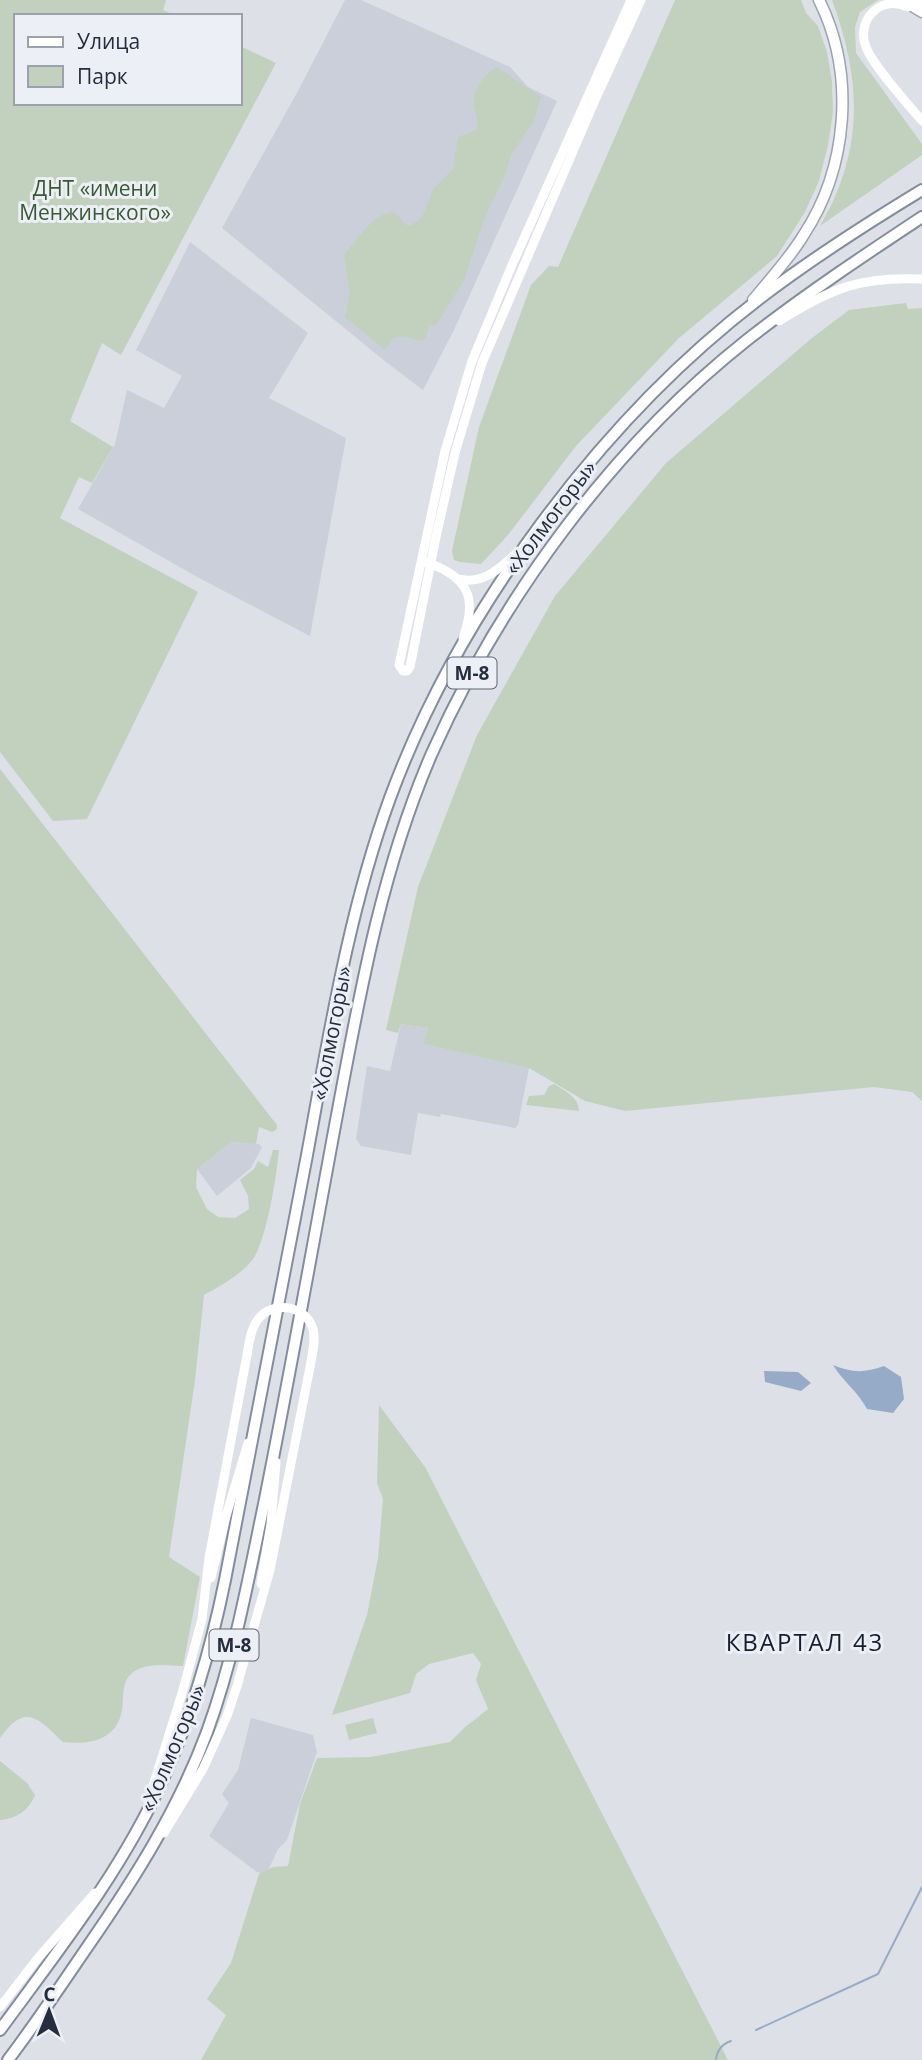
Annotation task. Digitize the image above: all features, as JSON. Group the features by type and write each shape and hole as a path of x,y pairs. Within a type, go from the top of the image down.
{"highway":[{"name":"«Холмогоры»","path":"0,2030 105,1882 142,1821 176,1747 206,1663 225,1580 333,1016 357,905 390,797 412,744 458,653 523,548 571,485 631,416 713,337 744,312 829,249 922,190"},
{"name":"«Холмогоры»","path":"8,2060 151,1851 188,1780 226,1674 239,1627 279,1427 372,940 394,857 432,753 456,703 496,630 542,561 575,516 648,432 744,342 816,288 922,217"}],"main road":[{"path":"744,312 803,236 821,205 834,171 842,132 842,82 833,38 819,0"},
{"path":"902,0 922,11"},
{"path":"909,0 922,11"}],"street":[{"path":"631,0 599,80 482,363 455,453 410,668 403,671 399,666 420,561 445,451 472,360 599,80 641,0"},
{"path":"916,0 922,11"},
{"path":"922,11 898,4 884,5 869,15 864,26 869,53 922,121"},
{"path":"744,342 818,297 842,286 880,279 922,279"},
{"path":"456,579 468,581 486,578 523,548"},
{"path":"420,561 456,579 468,592 471,604 467,629 458,653"},
{"path":"151,1851 177,1814 213,1749 230,1706 275,1548 314,1347 312,1327 303,1314 286,1307 276,1308 259,1318 253,1328 209,1558 202,1619"},
{"path":"142,1821 187,1677 226,1516 256,1421"},
{"path":"254,1623 271,1524 279,1427"},
{"path":"0,2007 71,1918 105,1882"}],"shaded area":[{"path":"345,0 361,0 510,67 528,87 557,101 454,330 423,390 222,228"},
{"path":"190,242 308,333 269,398 346,438 310,636 199,578 78,509 115,444 127,390 164,408 182,376 136,350"},
{"path":"401,1024 428,1028 425,1044 529,1068 518,1125 515,1128 441,1114 440,1117 418,1113 411,1155 361,1146 356,1139 367,1066 390,1071"},
{"path":"232,1142 259,1144 262,1147 251,1168 217,1196 197,1169"},
{"path":"251,1718 313,1735 317,1752 287,1840 278,1849 266,1875 257,1872 209,1836 229,1803 222,1794 238,1770"}],"green space":[{"name":"ДНТ «имени Менжинского»","path":"0,0 166,0 163,10 172,14 14,14 14,105 242,105 242,47 276,63 121,355 102,343 70,421 113,447 92,483 79,477 60,518 198,592 87,819 53,821 0,752"},
{"path":"675,0 801,0 806,13 818,26 827,52 832,82 833,112 819,181 805,212 777,256 679,338 576,446 508,535 481,564 454,560 452,551 479,427 531,285 549,266 558,267"},
{"path":"832,0 878,0 860,12 855,27 856,53 922,144 922,155 820,226 845,170 854,115 849,59"},
{"path":"497,67 541,97 534,121 512,153 504,178 484,219 464,280 440,319 436,325 429,325 426,338 421,341 399,336 391,340 389,346 384,349 345,317 350,293 344,256 366,228 381,216 394,213 406,225 412,225 422,217 434,188 453,169 458,137 476,130 474,101 477,89 484,78"},
{"path":"906,303 908,309 922,308 922,1101 912,1092 874,1087 625,1111 585,1101 529,1068 424,1044 428,1028 401,1024 398,1033 386,1030 418,887 477,735 555,596 666,463 812,338 849,310"},
{"path":"0,769 277,1125 277,1129 272,1132 259,1127 256,1144 232,1142 197,1169 196,1187 207,1209 218,1217 235,1218 249,1209 248,1196 240,1180 254,1169 258,1161 268,1167 273,1150 279,1150 268,1219 255,1256 239,1273 204,1295 195,1380 169,1557 200,1577 183,1666 149,1666 136,1670 126,1682 122,1710 114,1728 100,1739 82,1743 63,1742 32,1717 17,1720 0,1738"},
{"path":"554,1084 574,1098 579,1111 526,1105 529,1096 544,1095 549,1086"},
{"path":"379,1405 425,1467 728,2060 201,2060 226,2015 207,1999 231,1963 259,1874 273,1867 288,1866 300,1804 317,1758 371,1757 450,1742 488,1709 476,1680 481,1664 473,1653 429,1664 416,1674 410,1693 332,1715 367,1615 378,1558 383,1499 377,1483"},
{"path":"373,1718 377,1733 349,1740 345,1725"},
{"path":"0,1761 27,1783 35,1795 22,1813 0,1820"}],"water":[{"path":"833,1365 859,1371 884,1366 901,1377 904,1399 893,1413 867,1409"},
{"path":"764,1371 798,1372 811,1383 801,1391 765,1382"}],"waterway":[{"path":"756,2030 878,1974 922,1887"},
{"path":"716,2060 720,2048 731,2041"}],"district":[{"name":"КВАРТАЛ 43","path":"805,1641"}]}
